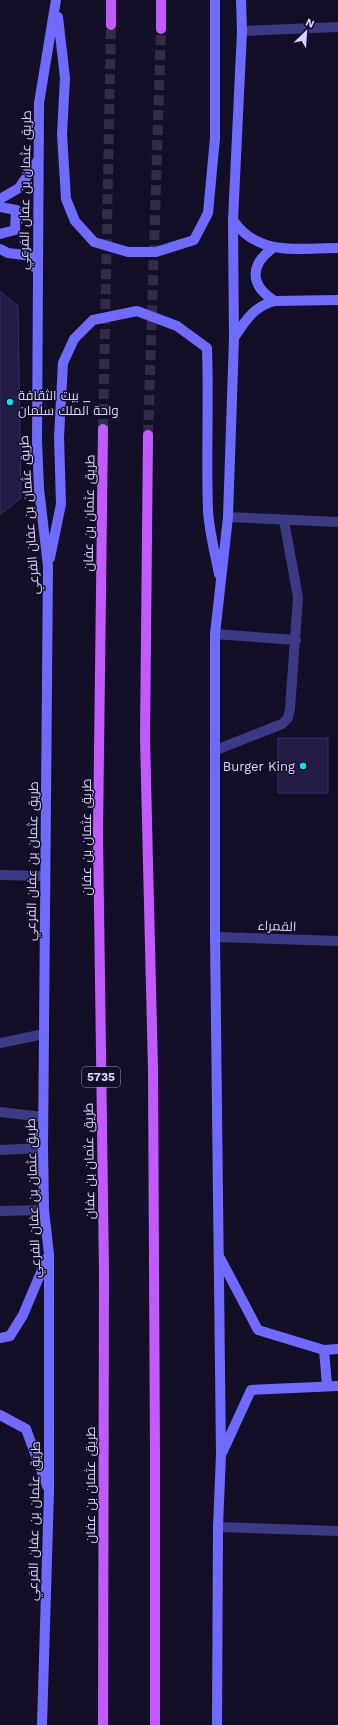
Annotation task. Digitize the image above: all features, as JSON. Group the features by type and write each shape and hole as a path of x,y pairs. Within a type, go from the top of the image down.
{"main road":[{"path":"111,0 111,25"},
{"path":"161,0 161,29"},
{"name":"طريق عثمان بن عفان","path":"102,429 98,834 104,1273 103,1725"},
{"path":"148,435 145,738 153,1078 155,1450 154,1725"}],"street":[{"path":"56,2 64,78 62,134 66,199 75,221 94,242 128,252 156,252 194,240 208,213 215,138 215,0"},
{"path":"217,1725 218,1527 221,1455 215,937 215,634 228,517 234,338 234,220 242,31 241,0"},
{"name":"طريق عثمان بن عفان الفرعي","path":"42,1725 49,1492 49,1254 44,1210 43,1148 48,566 39,489 36,441 36,290 39,103 56,2"},
{"path":"242,31 338,27"},
{"path":"0,199 19,188 38,160"},
{"path":"0,207 16,210 15,230 0,234"},
{"path":"234,220 240,230 251,239 273,248 338,248"},
{"path":"273,248 262,256 256,268 256,282 263,294 275,301"},
{"path":"0,249 8,253 32,256 36,290"},
{"path":"234,338 250,315 266,303 275,301 338,300"},
{"path":"48,566 61,504 59,437 63,363 74,339 93,320 137,311 177,326 207,348 209,393 207,430 208,512 220,586"},
{"path":"228,517 284,521 338,522"},
{"path":"216,750 282,724 288,718 296,640 298,597 284,521"},
{"path":"215,634 296,640"},
{"path":"0,876 45,876"},
{"name":"القمراء","path":"215,937 338,941"},
{"path":"0,1042 44,1034"},
{"path":"0,1112 43,1117"},
{"path":"0,1150 43,1148"},
{"path":"0,1211 44,1210"},
{"path":"0,1338 10,1336 23,1315 49,1254"},
{"path":"218,1255 258,1330 324,1350 338,1349"},
{"path":"324,1350 327,1385"},
{"path":"221,1455 251,1390 327,1385 338,1386"},
{"path":"0,1415 26,1429 49,1492"},
{"path":"218,1527 338,1531"}],"building":[{"name":"بيت الثقافة _ واحة الملك سلمان","path":"0,291 18,306 21,498 0,515"},
{"name":"Burger King","path":"278,738 328,738 328,793 278,793"}],"tunnel":[{"path":"103,429 111,25"},
{"path":"148,435 161,29"}],"place":[{"name":"بيت الثقافة _ واحة الملك سلمان","path":"10,402"},
{"name":"Burger King","path":"303,766"}]}
